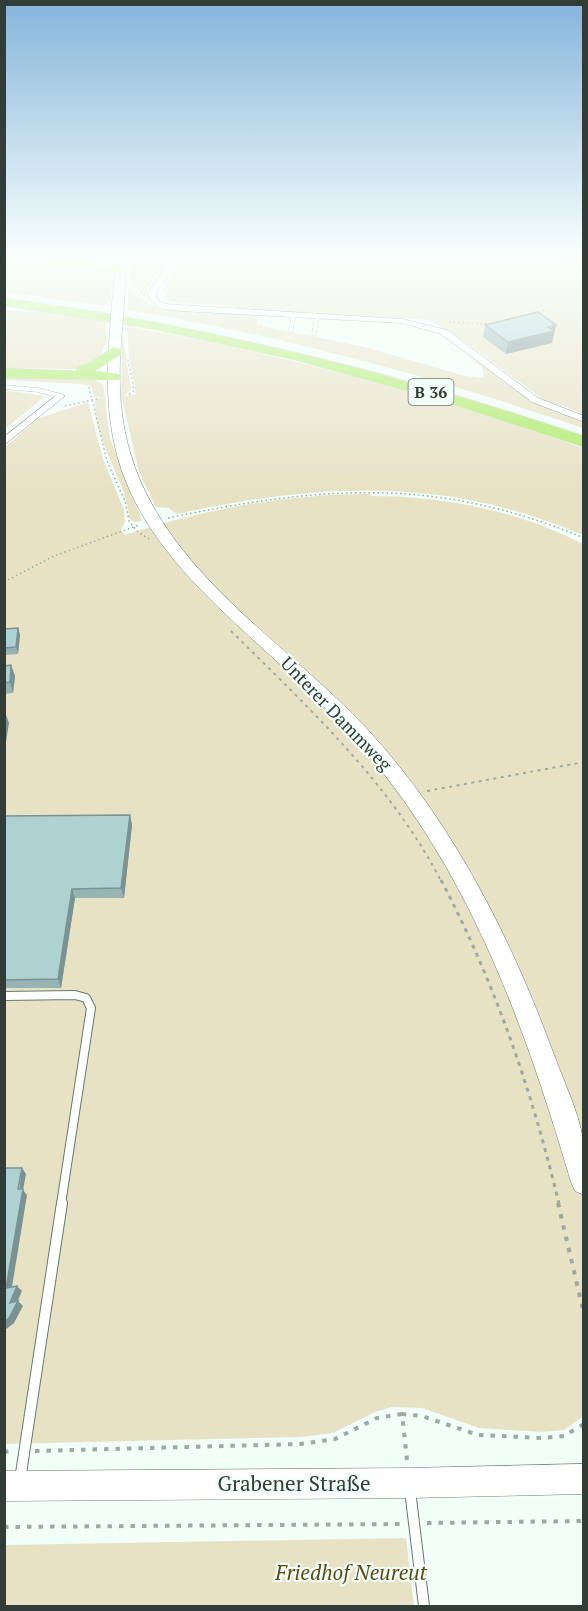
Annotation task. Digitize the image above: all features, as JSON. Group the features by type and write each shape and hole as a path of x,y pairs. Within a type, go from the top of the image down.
{"highway":[{"name":"B 36","path":"193,334 343,368 483,408 584,442"},
{"name":"B 36","path":"227,334 294,348 422,381 584,432"},
{"path":"83,370 121,353"},
{"path":"4,371 83,370 113,374"},
{"path":"4,371 113,374"}],"main road":[{"name":"Unterer Dammweg","path":"117,334 121,353 113,374 119,437 128,467 155,521 192,572 364,737 410,794 465,878 489,923 515,981 545,1061 584,1182"},
{"name":"Grabener Straße","path":"12,1486 409,1483 584,1479"}],"street":[{"path":"448,334 535,400 584,419"},
{"path":"4,442 61,396"}],"lane":[{"path":"4,387 38,390 61,396"},
{"path":"4,996 75,995 86,998 91,1008 24,1451 12,1486"},
{"path":"409,1483 424,1606"}],"path":[{"path":"121,353 134,391 125,396"},
{"path":"99,398 92,398 93,411 107,461 125,501 129,521 150,540"},
{"path":"4,582 54,556 155,521 222,506 367,491 458,499 505,511 584,538"},
{"path":"226,626 284,681 382,791 428,856 455,903 489,977 518,1058 553,1176 584,1314"},
{"path":"410,794 584,762"},
{"path":"402,1414 409,1483"},
{"path":"4,1452 301,1444 334,1439 377,1418 402,1414 422,1416 478,1435 489,1436 564,1436 584,1424"},
{"path":"4,1527 584,1521"}],"green space":[{"path":"4,334 107,334 107,341 98,361 79,369 5,368"},
{"path":"122,334 131,389 124,396 136,394 129,358 128,334 170,334 185,337 301,363 414,393 583,448 583,535 532,516 481,502 432,494 332,491 282,496 176,514 169,508 156,507 139,472 123,403 121,403"},
{"path":"186,334 217,334 310,355 448,392 583,436 378,374"},
{"path":"254,334 302,334 365,347 465,376 484,378 482,366 456,345 525,397 583,422 583,428 415,375"},
{"path":"453,334 583,334 583,415 572,409 545,401"},
{"path":"4,374 92,379 103,384 110,438 142,521 134,522 129,518 123,489 98,429 95,399 101,397 94,397 91,386 5,380"},
{"path":"5,390 45,396 5,429"},
{"path":"88,402 103,459 124,510 125,522 121,529 125,535 185,518 246,505 308,497 370,494 372,496 454,502 507,514 559,532 583,544 584,1416 564,1430 542,1432 479,1428 422,1408 392,1407 375,1412 333,1433 301,1437 5,1444 4,448 37,419"},
{"name":"Friedhof Neureut","path":"406,1538 414,1606 5,1606 5,1545"}],"building":[{"path":"497,334 541,334 508,342"},
{"path":"18,628 16,647 4,648 4,629"},
{"path":"11,665 10,682 4,683 4,666"},
{"path":"130,815 121,888 72,889 58,979 4,980 4,816"},
{"path":"4,1168 22,1168 18,1189 23,1189 6,1288 17,1286 10,1303 18,1301 9,1318 4,1322"}]}
